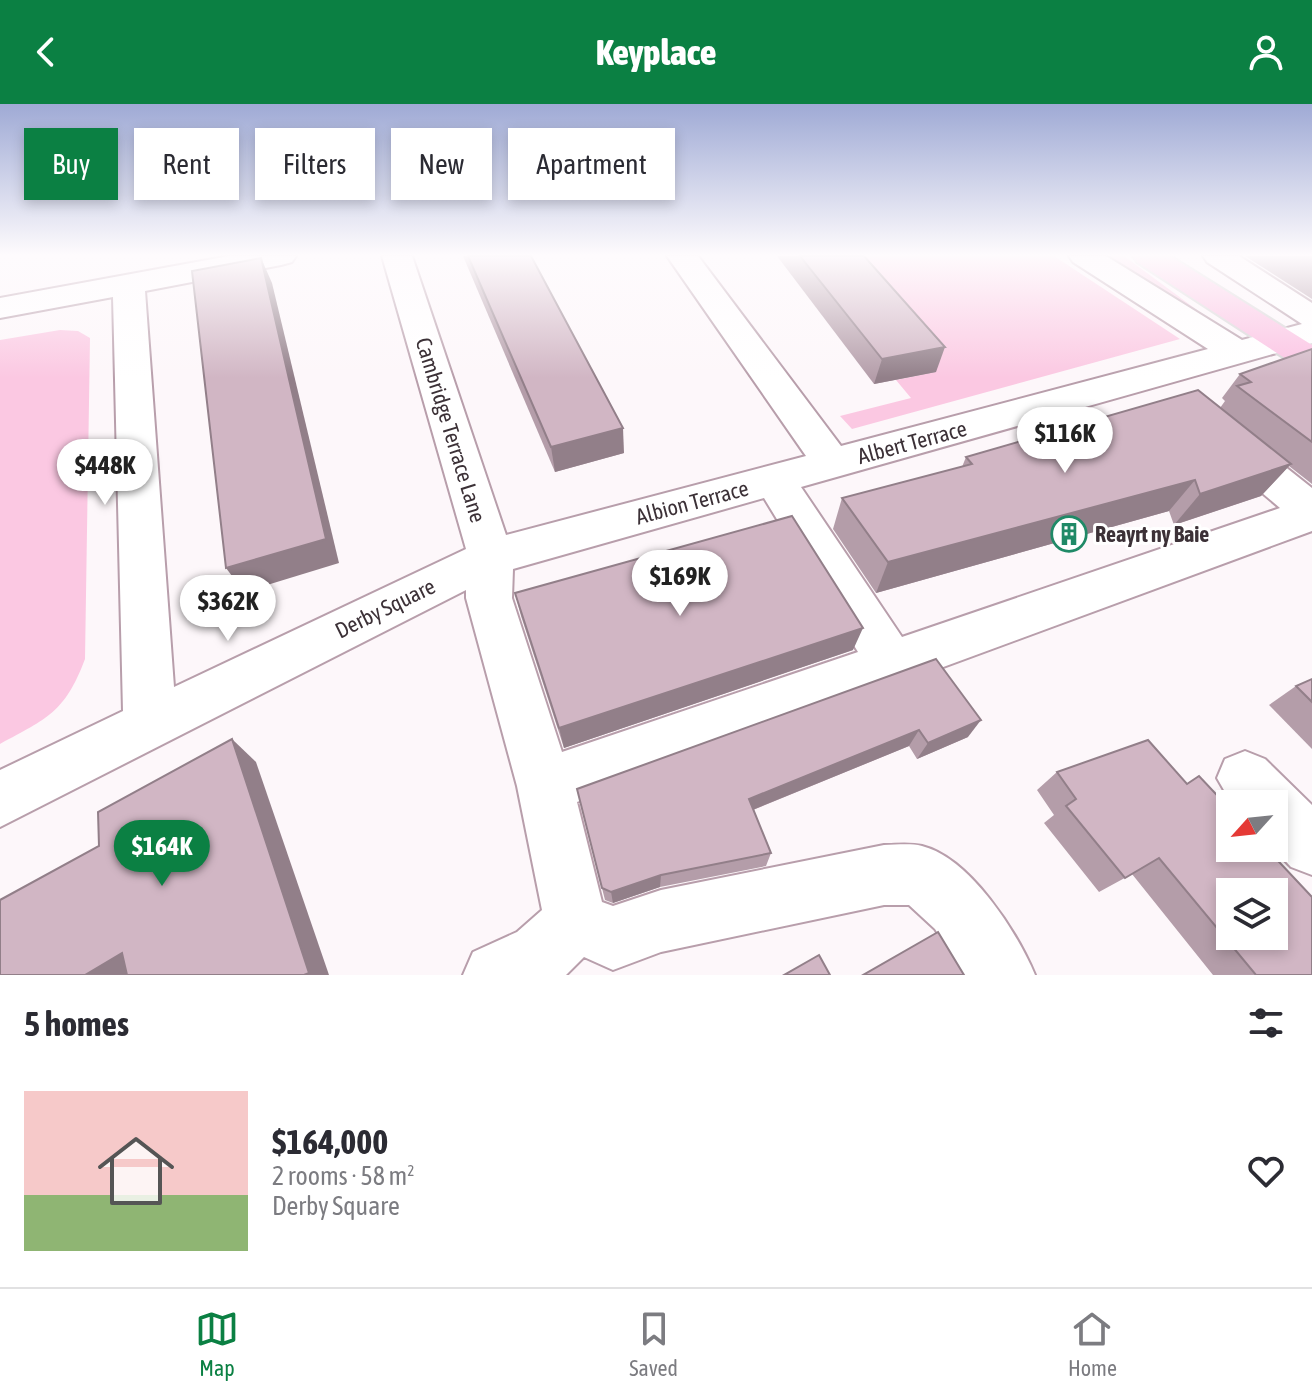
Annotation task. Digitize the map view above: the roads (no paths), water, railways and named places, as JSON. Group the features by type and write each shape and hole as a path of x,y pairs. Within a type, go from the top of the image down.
{"main road":[{"path":"1223,297 1296,336 1312,360"}],"street":[{"path":"0,308 67,297"},
{"path":"130,297 150,723"},
{"name":"Cambridge Terrace Lane","path":"410,297 491,557"},
{"path":"711,297 832,463"},
{"path":"1149,297 1238,353"},
{"path":"1281,297 1312,317"},
{"name":"Albert Terrace","path":"774,480 1296,336"},
{"path":"1150,378 1312,513"},
{"name":"Albion Terrace","path":"491,557 774,480 892,664"},
{"path":"545,786 1312,513"},
{"name":"Derby Square","path":"0,799 491,557"},
{"path":"491,557 489,598 545,786 576,922"},
{"path":"1288,822 1312,846"},
{"path":"576,922 613,938 661,921 884,875 920,875 957,907 1002,975"},
{"path":"496,975 540,955 576,922"}],"place":[{"name":"Reayrt ny Baie","path":"1069,534"}]}
